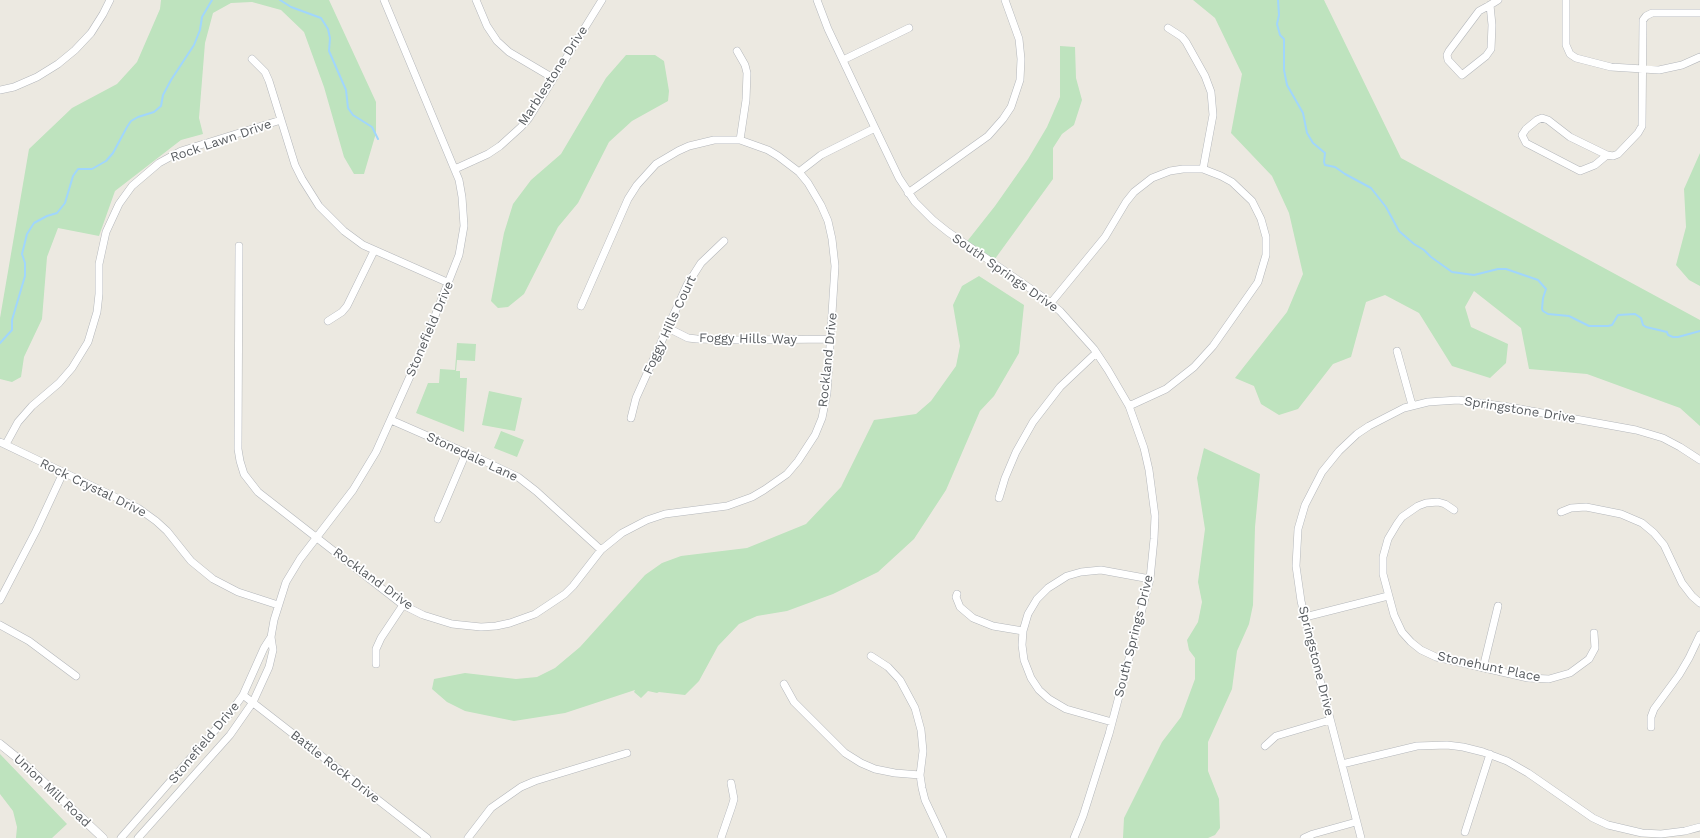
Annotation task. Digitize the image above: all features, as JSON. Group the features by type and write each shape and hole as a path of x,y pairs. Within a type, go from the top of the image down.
{"street":[{"path":"0,90 14,87 37,77 58,64 75,50 91,33 110,0"},
{"name":"Stonefield Drive","path":"138,838 230,735 253,702 269,667 273,650 271,638 278,605 291,573 363,475 391,420 449,283 459,255 464,226 462,197 455,169 384,0"},
{"path":"476,0 487,26 497,41 509,52 553,78"},
{"name":"Marblestone Drive","path":"455,169 488,154 512,136 529,118 602,0"},
{"name":"South Springs Drive","path":"817,0 828,29 908,193 923,211 948,232 1060,311 1096,353 1129,406 1144,448 1153,493 1154,539 1150,580 1112,722 1084,816 1074,838"},
{"path":"908,193 988,136 1003,120 1011,108 1020,80 1021,59 1019,39 1005,0"},
{"path":"1490,5 1492,25 1491,49 1486,56 1462,75 1448,60 1447,55 1480,11 1498,0"},
{"path":"1566,0 1566,45 1570,54 1576,58 1611,67 1659,70 1682,64 1700,57"},
{"path":"1606,155 1595,165 1580,171 1526,144 1522,135 1526,129 1542,118 1548,120 1570,137 1606,155 1613,156 1618,154 1638,133 1642,126 1643,20 1646,16 1652,13 1700,13"},
{"path":"843,60 909,28"},
{"path":"1168,28 1182,37 1186,42 1205,76 1211,92 1213,115 1203,170"},
{"path":"737,51 745,65 746,73 746,100 740,140"},
{"path":"252,59 267,76 295,165 309,193 319,206 335,223 358,241 374,251 449,283"},
{"name":"Rock Lawn Drive","path":"3,443 32,406 67,374 83,352 92,332 97,312 100,254 106,232 119,204 132,186 159,163 181,151 281,120"},
{"path":"799,172 821,155 875,128"},
{"name":"Rockland Drive","path":"239,246 238,449 240,461 247,480 258,492 403,605 423,615 452,624 481,627 510,623 535,614 557,601 573,586 601,550 622,533 647,520 665,514 716,508 739,502 764,490 787,474 808,448 822,418 827,393 831,339 835,266 832,239 828,221 821,204 808,183 799,172 768,150 740,140 714,140 689,146 667,157 647,172 628,199 581,306"},
{"path":"1050,304 1105,238 1123,205 1141,185 1152,178 1170,171 1183,169 1203,170 1221,176 1232,182 1245,194 1255,207 1261,219 1266,237 1266,255 1263,269 1252,292 1204,357 1182,378 1166,389 1129,406"},
{"name":"Foggy Hills Court","path":"631,418 636,398 693,274 708,254 724,240"},
{"path":"328,321 342,312 347,306 374,251"},
{"name":"Foggy Hills Way","path":"668,328 688,338 697,339 831,339"},
{"path":"1397,351 1412,405"},
{"path":"999,498 1005,478 1016,452 1033,422 1060,387 1096,353"},
{"name":"Springstone Drive","path":"1361,838 1330,720 1298,582 1296,554 1300,523 1310,494 1330,460 1349,441 1382,418 1412,405 1444,400 1473,401 1636,430 1663,438 1700,460"},
{"name":"Stonedale Lane","path":"391,420 508,472 527,484 601,550"},
{"name":"Rock Crystal Drive","path":"3,443 138,508 167,531 191,561 213,579 238,592 278,605"},
{"path":"438,519 466,453"},
{"path":"0,600 36,531 63,473"},
{"name":"Stonehunt Place","path":"1454,510 1445,504 1432,502 1426,503 1410,511 1396,524 1388,539 1383,557 1383,574 1388,596 1399,627 1407,638 1421,650 1436,657 1535,679 1548,679 1562,676 1577,670 1589,659 1595,648 1594,633"},
{"path":"1561,512 1571,508 1586,507 1621,514 1642,523 1654,533 1664,545 1682,583 1692,596 1700,603"},
{"path":"1112,722 1066,709 1049,700 1039,690 1031,678 1024,660 1022,641 1023,631 1028,614 1038,599 1048,588 1067,576 1082,572 1101,570 1150,580"},
{"path":"957,594 956,597 960,607 973,618 993,626 1023,631"},
{"path":"1305,616 1388,596"},
{"path":"376,664 377,647 381,638 403,605"},
{"path":"1483,668 1498,606"},
{"path":"0,625 29,641 76,676"},
{"path":"1651,727 1651,716 1654,709 1679,675 1700,635"},
{"name":"Stonefield Drive","path":"121,838 219,728 243,695 264,648 271,638"},
{"path":"871,656 888,666 900,680 915,708 921,730 923,751 920,774 925,800 943,838"},
{"path":"784,684 794,702 845,753 861,763 875,769 895,773 920,774"},
{"name":"Battle Rock Drive","path":"243,695 427,838"},
{"path":"1265,746 1276,736 1330,720"},
{"name":"Union Mill Road","path":"0,744 21,761 103,838"},
{"path":"1342,764 1405,748 1431,745 1463,747 1490,754 1507,761 1528,773 1593,818 1617,828 1642,836 1700,827"},
{"path":"468,838 492,808 521,787 627,753"},
{"path":"1465,832 1490,754"},
{"path":"721,838 734,799 731,783"},
{"path":"1304,838 1356,822"}],"green space":[{"path":"161,0 329,0 376,102 376,133 364,174 354,174 344,157 324,87 304,32 281,10 252,2 231,3 213,13 205,43 199,118 203,134 181,140 115,191 99,236 58,228 47,257 42,319 24,357 21,377 12,382 0,379 0,318 29,149 72,108 117,84 137,62 160,9"},
{"path":"1193,0 1324,0 1401,158 1700,320 1700,426 1680,408 1587,374 1529,369 1521,328 1474,291 1465,307 1471,327 1508,344 1506,363 1490,378 1452,366 1419,313 1385,295 1366,302 1351,357 1333,364 1298,409 1279,415 1261,404 1254,386 1235,378 1287,312 1303,274 1289,213 1272,176 1231,133 1242,74 1215,18"},
{"path":"1060,46 1075,47 1076,78 1082,100 1074,125 1062,134 1053,148 1053,179 992,263 965,244 995,206 1028,159 1047,127 1060,97"},
{"path":"626,55 655,55 664,61 669,91 668,101 632,121 609,142 578,203 558,227 524,294 508,307 498,308 491,301 504,233 513,204 531,180 561,154 606,78"},
{"path":"1700,153 1700,286 1689,280 1676,265 1686,227 1684,189"},
{"path":"979,276 1024,305 1019,353 994,396 980,411 946,490 914,539 878,572 833,594 787,611 757,616 739,624 718,646 699,681 685,695 648,691 641,698 634,692 635,690 565,713 514,721 465,711 447,702 432,689 434,679 465,673 516,679 537,677 555,668 580,647 645,575 662,563 681,556 747,548 806,524 841,487 874,420 916,414 931,401 956,366 960,346 953,305 962,286"},
{"path":"457,343 476,344 475,361 457,360 456,371 460,371 460,378 467,378 464,432 416,413 428,383 439,383 440,369 455,370"},
{"path":"489,391 522,398 515,431 482,425"},
{"path":"501,431 524,440 517,457 494,448"},
{"path":"1204,448 1260,474 1255,527 1253,605 1249,624 1237,651 1232,689 1208,742 1208,771 1219,799 1220,828 1215,835 1208,838 1123,838 1124,818 1162,742 1181,717 1195,679 1195,658 1189,650 1187,640 1198,622 1202,602 1198,582 1205,529 1197,478"},
{"path":"0,754 67,824 52,838 16,838 17,827 13,811 0,794"}],"waterway":[{"path":"0,343 12,330 12,320 25,276 25,263 22,254 27,234 34,223 47,216 57,213 65,203 73,176 78,169 92,169 106,161 113,153 131,121 154,112 161,106 163,95 171,80 194,45 200,30 202,17 212,0"},
{"path":"280,0 291,7 321,18 328,29 330,38 329,51 346,90 348,108 353,115 372,127 378,139"},
{"path":"1278,0 1279,15 1277,24 1280,35 1284,39 1284,70 1287,85 1303,113 1307,133 1313,143 1325,153 1325,165 1335,167 1371,188 1386,207 1399,231 1414,244 1452,272 1474,275 1498,269 1506,269 1538,280 1546,289 1542,309 1548,314 1569,316 1589,326 1612,325 1618,315 1635,314 1641,318 1643,325 1646,327 1667,332 1668,335 1673,337 1700,331"}]}
